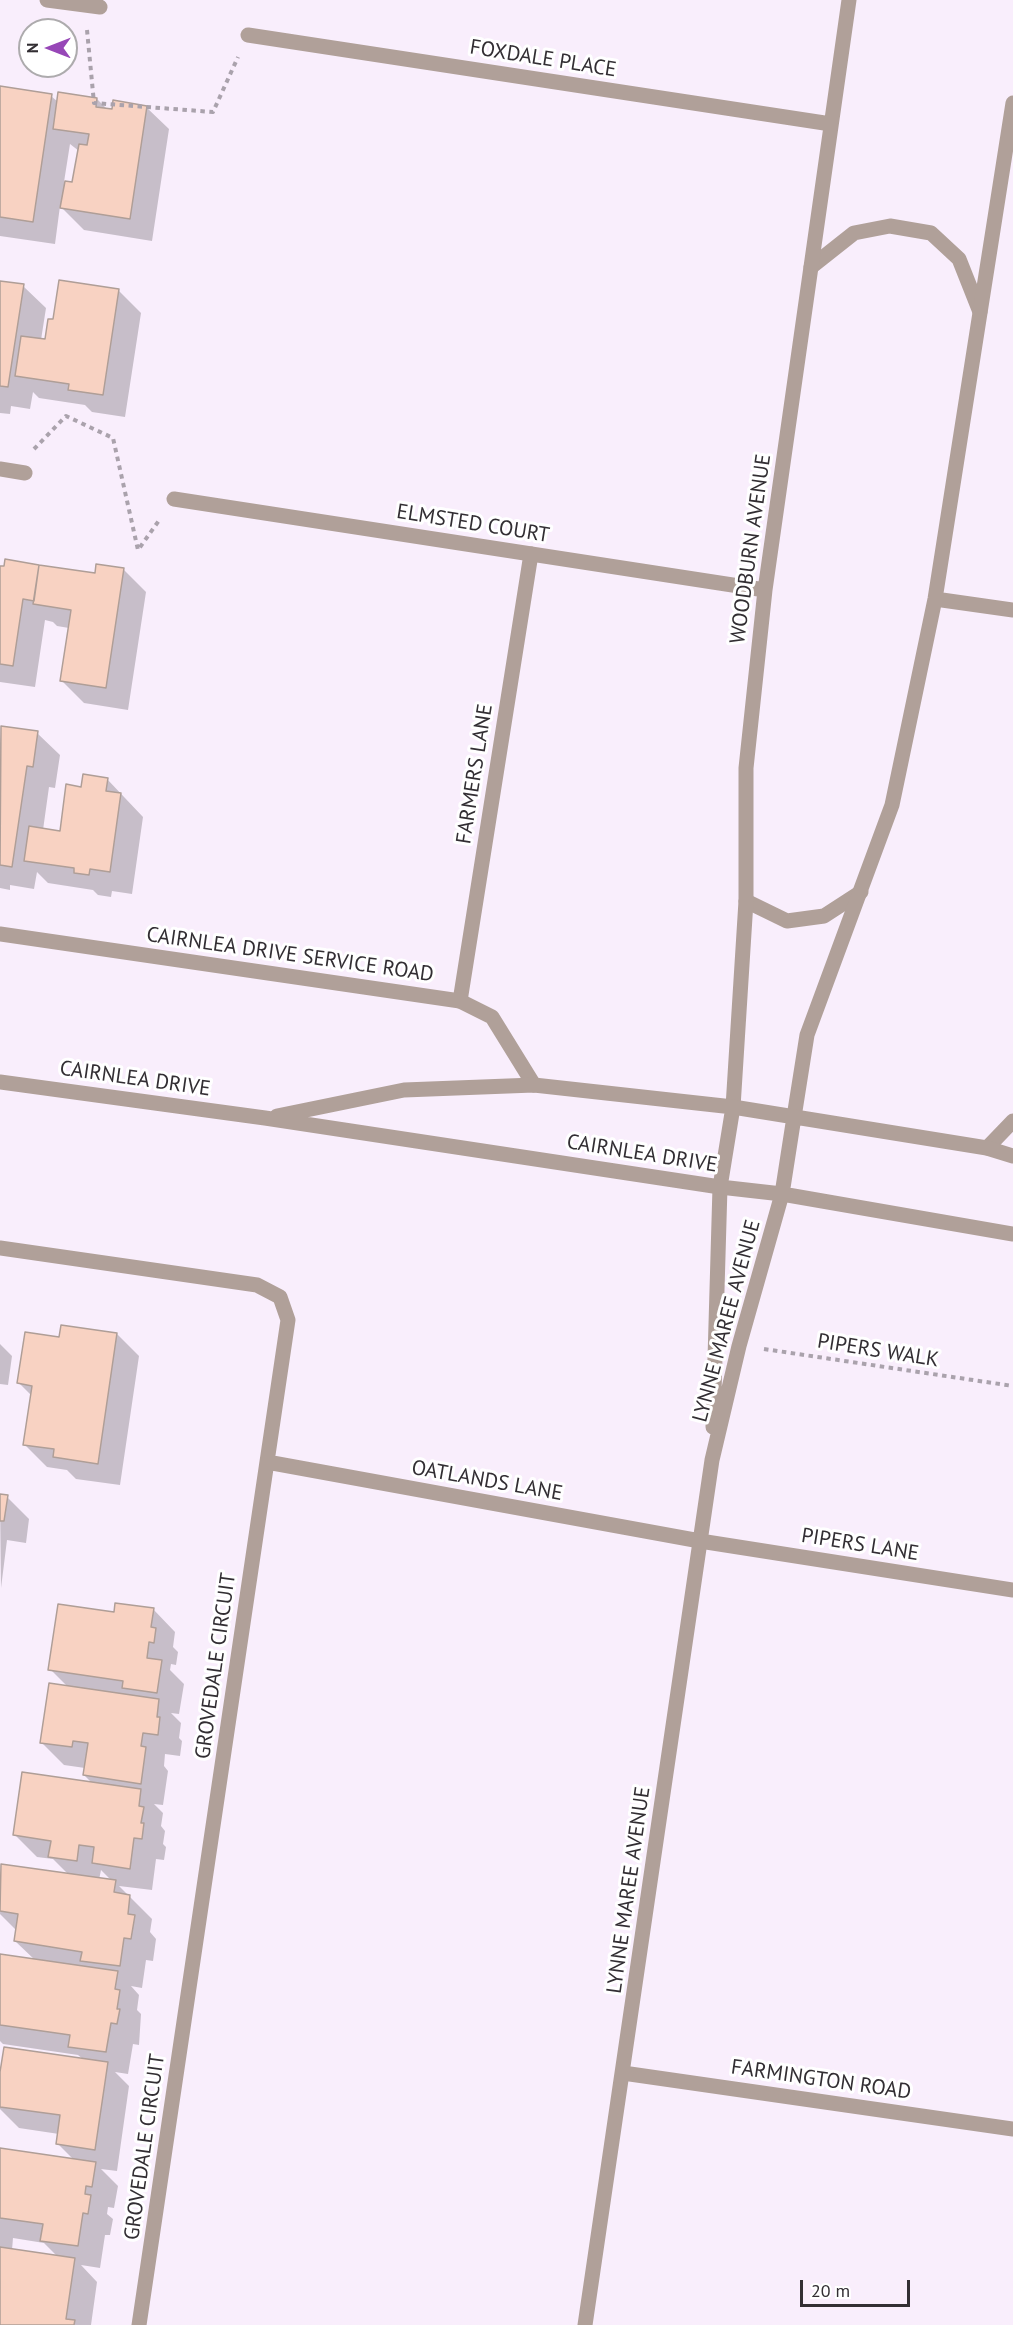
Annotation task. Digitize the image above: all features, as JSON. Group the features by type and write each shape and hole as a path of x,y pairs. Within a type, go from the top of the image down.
{"street":[{"path":"47,0 92,6"},
{"name":"WOODBURN AVENUE","path":"734,1107 746,901 746,768 765,590 849,0"},
{"name":"FOXDALE PLACE","path":"248,35 831,124"},
{"path":"794,1117 807,1035 892,805 935,599 1013,103"},
{"path":"811,267 854,233 890,226 931,233 959,259 980,312"},
{"name":"ELMSTED COURT","path":"174,499 765,590"},
{"name":"FARMERS LANE","path":"460,1001 531,554"},
{"path":"935,599 1013,610"},
{"path":"746,901 787,921 824,916 861,892"},
{"name":"CAIRNLEA DRIVE SERVICE ROAD","path":"0,934 460,1001 492,1017 534,1084"},
{"name":"CAIRNLEA DRIVE","path":"0,1082 265,1118 720,1187 782,1194 1013,1234"},
{"name":"CAIRNLEA DRIVE","path":"265,1118 404,1090 534,1084 734,1107 987,1148 1013,1156"},
{"name":"LYNNE MAREE AVENUE","path":"712,1460 720,1187 734,1107"},
{"name":"LYNNE MAREE AVENUE","path":"585,2325 712,1460 740,1346 782,1194 794,1117"},
{"path":"987,1148 1013,1120"},
{"name":"GROVEDALE CIRCUIT","path":"0,1248 257,1285 280,1297 288,1320 139,2325"},
{"name":"OATLANDS LANE","path":"267,1462 700,1541"},
{"name":"PIPERS LANE","path":"700,1541 1013,1590"},
{"name":"FARMINGTON ROAD","path":"623,2073 1013,2129"}],"path":[{"path":"92,6 94,103 213,112 248,35"},
{"path":"13,471 66,416 113,438 138,550 174,499"},
{"name":"PIPERS WALK","path":"740,1346 1013,1386"}],"building":[{"path":"0,86 52,94 33,222 0,217"},
{"path":"58,92 97,98 96,107 112,109 113,100 147,106 130,219 60,208 65,181 72,182 79,144 87,145 89,134 53,129"},
{"path":"59,280 119,289 103,395 68,390 69,384 15,376 21,336 45,339 48,319 53,319"},
{"path":"0,281 24,284 8,387 0,386"},
{"path":"5,559 39,565 34,601 23,599 13,666 0,664 0,566 4,566"},
{"path":"96,564 124,568 106,688 60,681 71,610 33,604 39,565 95,573"},
{"path":"1,726 38,731 33,767 27,766 12,867 0,865"},
{"path":"83,774 108,778 106,791 121,793 110,872 90,869 89,875 74,873 74,868 24,861 29,826 60,831 66,784 81,787"},
{"path":"61,1325 117,1333 98,1464 53,1457 54,1449 23,1445 32,1386 17,1383 25,1332 59,1337"},
{"path":"0,1494 8,1495 4,1521 0,1521"},
{"path":"115,1603 154,1608 151,1627 156,1628 154,1643 149,1642 147,1658 162,1660 157,1693 122,1688 123,1681 48,1670 58,1604 114,1612"},
{"path":"49,1683 159,1699 158,1735 143,1733 141,1746 146,1747 141,1784 83,1775 88,1743 73,1741 72,1747 40,1743"},
{"path":"22,1772 141,1789 139,1806 144,1807 141,1823 144,1823 142,1839 134,1838 130,1869 92,1863 94,1847 79,1845 77,1861 48,1857 51,1841 13,1835"},
{"path":"1,1864 116,1880 114,1892 130,1895 128,1914 135,1915 131,1939 124,1938 120,1966 80,1961 82,1952 14,1941 18,1914 0,1911"},
{"path":"0,1954 118,1971 115,1989 120,1990 117,2009 120,2009 117,2024 111,2023 106,2052 68,2047 70,2035 0,2025"},
{"path":"4,2047 108,2062 95,2150 56,2144 60,2115 0,2107 0,2072"},
{"path":"0,2148 96,2162 92,2187 86,2186 85,2194 91,2195 88,2214 83,2213 78,2246 40,2241 43,2224 0,2218"},
{"path":"0,2247 75,2258 66,2319 75,2320 74,2325 0,2325"}]}
